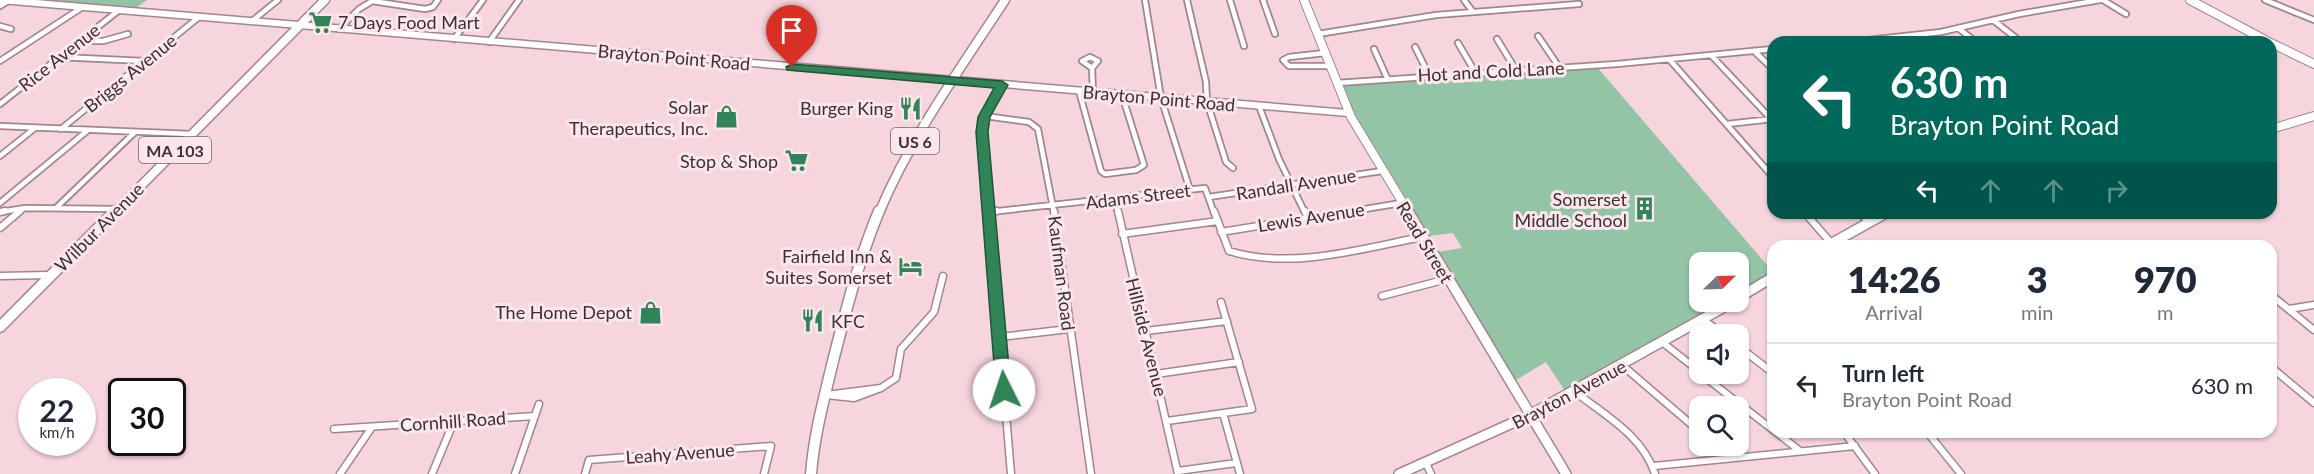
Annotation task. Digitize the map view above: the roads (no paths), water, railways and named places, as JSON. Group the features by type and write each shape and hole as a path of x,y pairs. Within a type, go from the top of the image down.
{"main road":[{"name":"Wilbur Avenue","path":"2,323 325,0"},
{"name":"US 6","path":"812,474 817,432 852,287 880,209 908,153 1005,0"},
{"name":"Read Street","path":"1304,0 1348,113 1566,474"},
{"path":"2190,0 2259,36"},
{"path":"2277,46 2314,64"},
{"path":"2277,128 2312,119"},
{"path":"1838,240 1875,219"},
{"path":"1749,291 1767,281"},
{"name":"Brayton Avenue","path":"1399,474 1530,416 1715,312"}],"street":[{"name":"Brayton Point Road","path":"0,0 1348,113"},
{"path":"252,21 278,0"},
{"path":"339,29 355,12 373,1 430,8 438,0"},
{"path":"454,39 483,0"},
{"path":"489,42 519,0"},
{"path":"1145,0 1161,99 1190,190"},
{"path":"1187,0 1206,82 1207,102 1226,162 1233,168"},
{"path":"1230,0 1244,46"},
{"path":"1263,0 1275,34"},
{"path":"1464,0 1473,12"},
{"path":"2073,0 2079,4"},
{"path":"1914,36 2101,0 2126,14"},
{"path":"2265,0 2314,20"},
{"path":"0,6 8,1"},
{"path":"1318,34 1432,15 1577,2"},
{"path":"0,61 81,8"},
{"name":"Rice Avenue","path":"0,104 118,11"},
{"name":"Briggs Avenue","path":"60,129 199,17"},
{"path":"1993,20 2013,36"},
{"path":"0,26 11,29"},
{"path":"1958,28 1968,36"},
{"path":"80,41 103,41 128,34"},
{"path":"1539,36 1559,67"},
{"path":"1497,39 1516,70"},
{"path":"1458,43 1475,72"},
{"path":"1415,47 1430,75"},
{"path":"1374,49 1387,78"},
{"name":"Hot and Cold Lane","path":"1337,83 1645,62 1767,50"},
{"path":"1755,51 1767,63"},
{"path":"1325,53 1289,57 1283,60 1289,66 1330,66"},
{"path":"1711,55 1767,114"},
{"path":"59,57 145,60"},
{"path":"1669,59 1767,170"},
{"path":"1092,68 1093,92"},
{"path":"1002,85 985,116 982,132 1011,474"},
{"path":"1079,91 1101,171 1105,174 1143,167 1122,95"},
{"path":"1259,106 1270,140 1308,218"},
{"name":"Kaufman Road","path":"985,116 1029,122 1036,126 1053,207 1091,474"},
{"path":"1727,124 1767,120"},
{"path":"0,126 191,134"},
{"path":"0,156 35,128"},
{"path":"0,203 87,131"},
{"path":"56,208 134,133"},
{"name":"Randall Avenue","path":"1209,197 1382,171"},
{"name":"Adams Street","path":"990,212 1053,207 1205,188 1209,197"},
{"path":"1209,197 1229,251 1258,259 1285,260 1422,237"},
{"name":"Hillside Avenue","path":"1115,199 1178,473"},
{"name":"Lewis Avenue","path":"1221,232 1401,203"},
{"path":"0,228 24,208"},
{"path":"0,212 24,208 116,209"},
{"path":"1810,219 1826,240"},
{"path":"1866,219 1869,222"},
{"path":"1122,234 1218,221"},
{"path":"0,276 51,275"},
{"path":"826,395 838,398 857,398 871,394 896,378 901,350 934,312 943,276"},
{"path":"1382,296 1447,279"},
{"path":"2277,300 2314,330"},
{"path":"1167,421 1252,409 1221,302"},
{"path":"2289,309 2314,305"},
{"path":"1702,319 1709,324"},
{"path":"1146,331 1227,321"},
{"path":"1000,337 1069,329"},
{"path":"1662,342 1689,364"},
{"path":"1749,354 1767,368"},
{"path":"1156,374 1239,363"},
{"path":"1622,365 1689,423"},
{"path":"2277,372 2314,403"},
{"path":"1714,384 1767,426"},
{"path":"1575,392 1636,442 1650,458 1655,474"},
{"path":"515,474 539,404"},
{"path":"1223,413 1240,474"},
{"name":"Cornhill Road","path":"334,429 535,416"},
{"path":"432,474 454,421"},
{"path":"340,474 372,427"},
{"path":"1783,438 1800,451"},
{"path":"1849,438 1875,474"},
{"path":"1932,438 1961,474"},
{"path":"765,474 771,446"},
{"name":"Leahy Avenue","path":"585,474 589,460 771,446"},
{"path":"1654,466 1855,446"},
{"path":"1178,473 1236,463"},
{"path":"1426,463 1431,474"}],"place":[{"name":"7 Days Food Mart","path":"320,22"},
{"name":"Burger King","path":"911,108"},
{"name":"Solar Therapeutics, Inc.","path":"726,117"},
{"name":"Stop & Shop","path":"796,161"},
{"name":"Somerset Middle School","path":"1645,209"},
{"name":"Fairfield Inn & Suites Somerset","path":"910,266"},
{"name":"The Home Depot","path":"650,312"},
{"name":"KFC","path":"813,321"}]}
